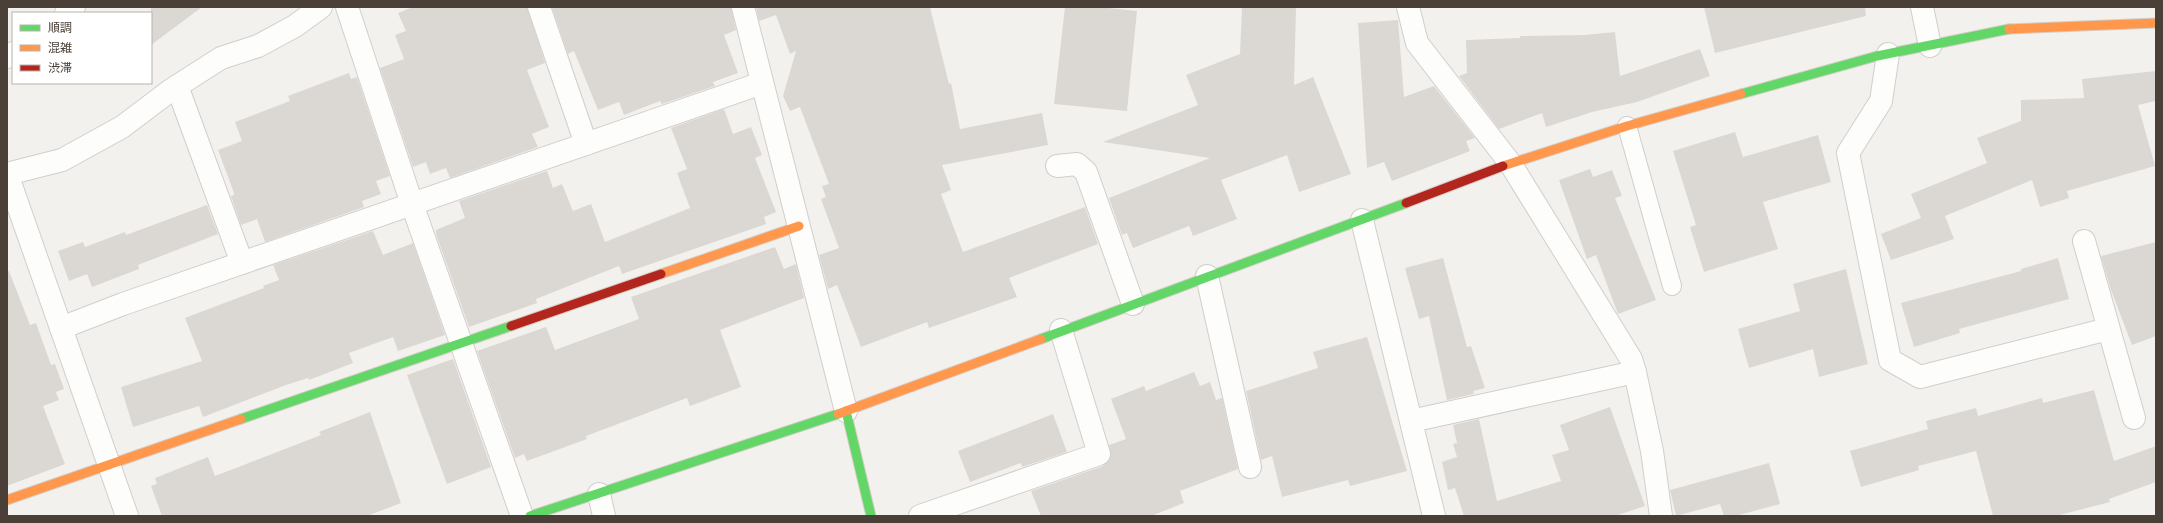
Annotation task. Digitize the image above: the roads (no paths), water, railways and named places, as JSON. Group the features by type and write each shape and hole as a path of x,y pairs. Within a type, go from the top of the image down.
{"street":[{"path":"127,516 7,174 62,160 122,127 177,86 221,58 258,46 295,26 321,7"},
{"path":"347,7 412,204 522,516"},
{"path":"539,7 586,144"},
{"path":"743,7 846,411 871,516"},
{"path":"1408,7 1417,43 1510,163 1630,359 1636,372 1652,451 1661,516"},
{"path":"1922,7 1930,46"},
{"path":"530,516 846,411 1207,276 1362,220 1510,163 1627,126 1767,86 1888,54 2010,29 2156,23"},
{"path":"1888,54 1881,101 1848,153 1890,360 1920,377 2108,329"},
{"path":"61,328 123,304 762,83"},
{"path":"177,86 242,263"},
{"path":"1057,166 1077,164 1086,172 1133,304"},
{"path":"1362,220 1434,516"},
{"path":"7,500 798,226"},
{"path":"2084,240 2134,418"},
{"path":"1207,276 1250,467"},
{"path":"920,516 1099,454 1062,330"},
{"path":"1411,421 1636,372"},
{"path":"599,494 604,516"}],"lane":[{"path":"1627,126 1672,286"}]}
